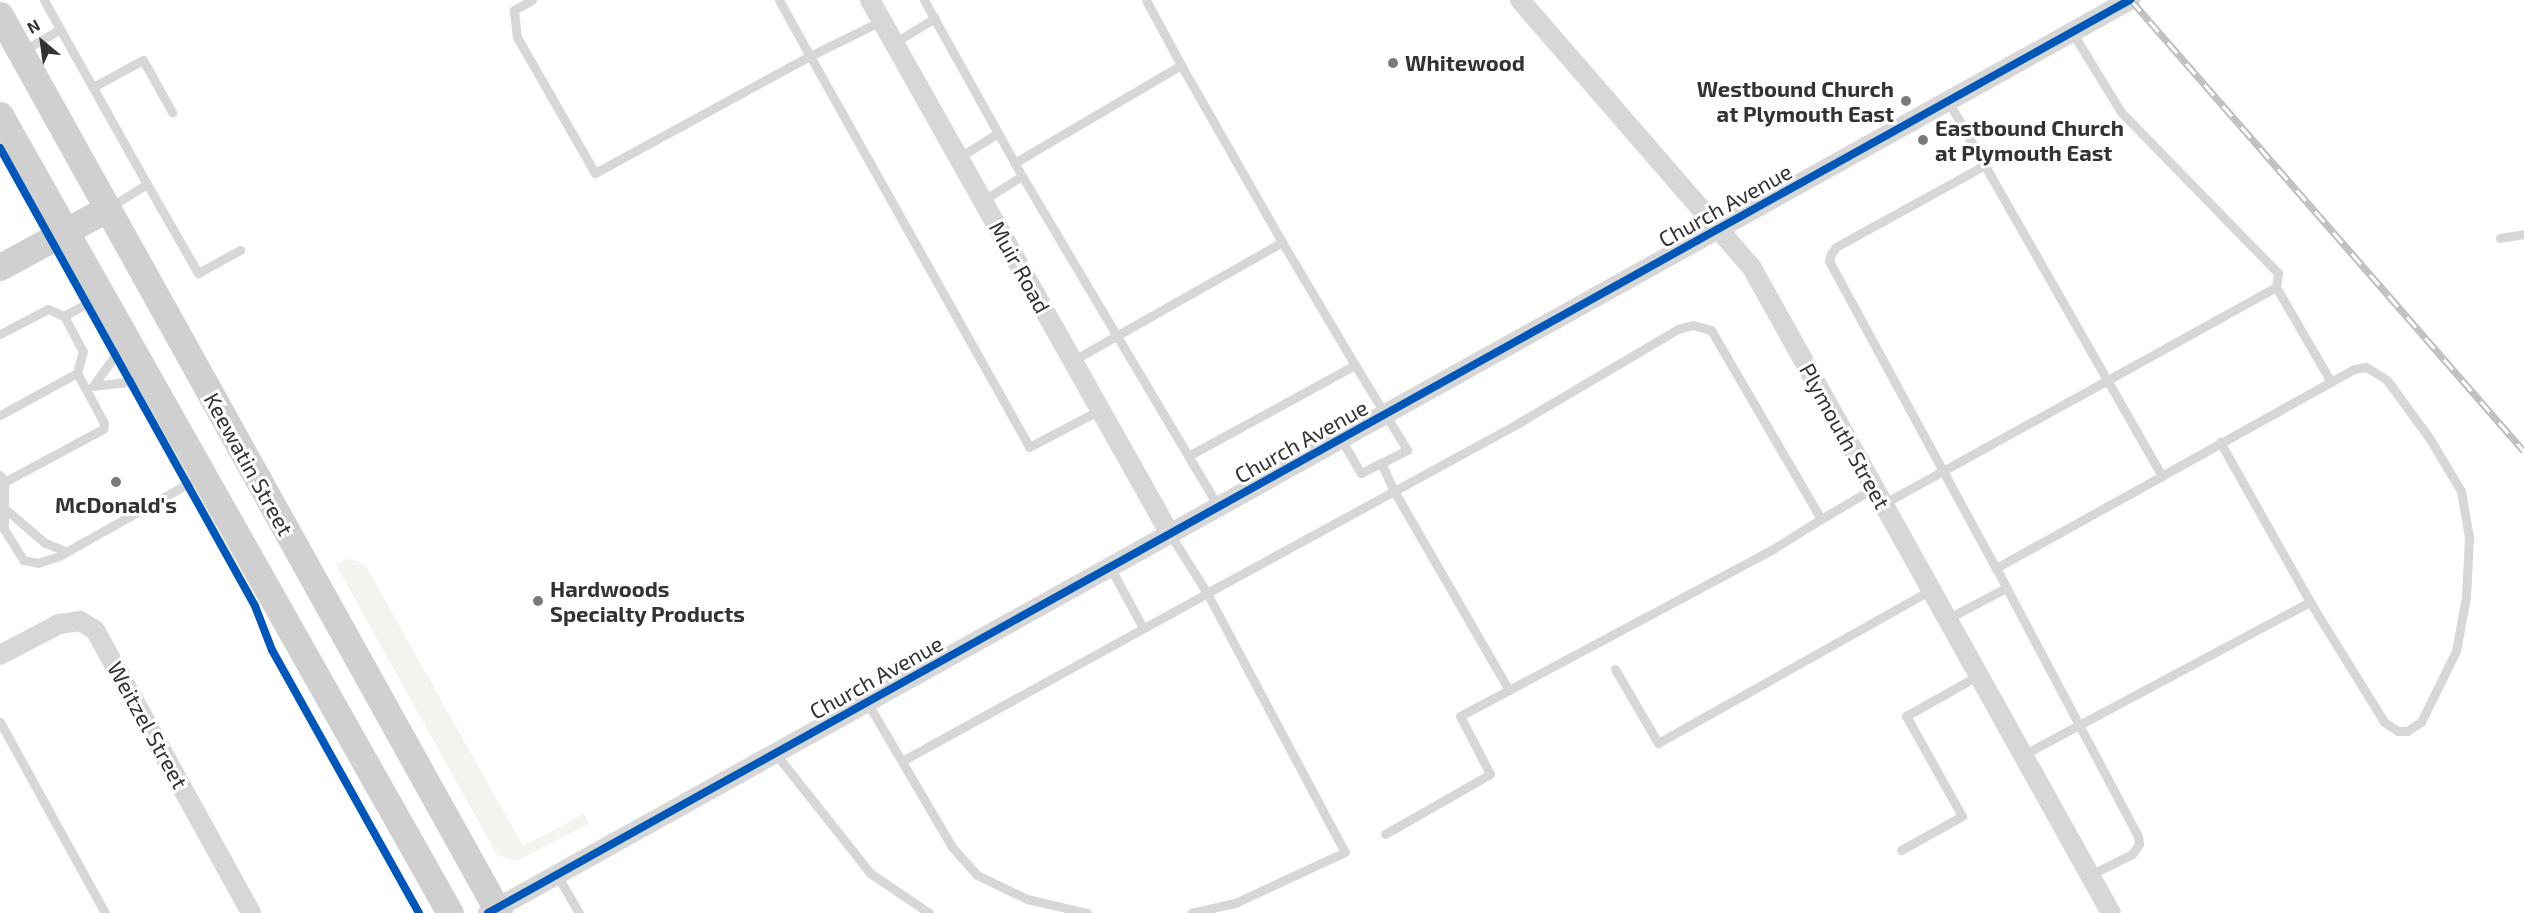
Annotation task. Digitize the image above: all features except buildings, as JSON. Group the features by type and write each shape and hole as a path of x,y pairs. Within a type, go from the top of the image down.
{"main road":[{"name":"Keewatin Street","path":"0,15 494,912"},
{"name":"Keewatin Street","path":"0,115 10,147 64,233 450,913"},
{"path":"0,267 108,208"}],"street":[{"name":"Muir Road","path":"870,0 1170,534"},
{"name":"Plymouth Street","path":"1520,0 1752,268 2111,913"},
{"name":"Church Avenue","path":"494,912 775,753 2130,0"},
{"name":"Weitzel Street","path":"0,655 59,624 80,621 95,630 251,913"}],"lane":[{"path":"44,0 198,273 240,250"},
{"path":"508,0 514,10 516,37 595,173 810,56 881,21"},
{"path":"514,10 532,0"},
{"path":"779,0 1029,447 1100,410"},
{"path":"924,0 1014,163 1190,455 1219,508"},
{"path":"1146,0 1282,242 1407,450 1361,473 1341,439"},
{"path":"894,43 935,18"},
{"path":"21,52 60,29"},
{"path":"2072,32 2121,112 2278,273 2276,287 2330,380"},
{"path":"93,87 143,60 172,112"},
{"path":"1014,163 1181,65"},
{"path":"1948,101 2162,476"},
{"path":"958,158 998,133"},
{"path":"1985,165 1836,247 1830,254 1829,261 2138,836 2139,844 2132,854 2090,875"},
{"path":"982,201 1022,176"},
{"path":"108,208 147,184"},
{"path":"2500,238 2524,234"},
{"path":"1072,361 1282,242"},
{"path":"1385,834 1490,774 1460,716 1773,549 1821,519 1942,472 2276,287"},
{"path":"64,316 100,296"},
{"path":"0,334 48,309 64,316 83,351 77,374 0,415"},
{"path":"902,761 1520,422 1678,329 1693,326 1711,330 1821,519"},
{"path":"90,388 116,358 126,341"},
{"path":"1190,455 1355,365"},
{"path":"1996,568 2330,380 2354,369 2366,367 2387,380 2430,439 2461,491 2465,505 2468,560 2466,597 2456,651 2415,728 2398,731 2379,717 2310,602 2220,442"},
{"path":"77,374 90,388 104,423 103,429 2,479 4,529 23,560 38,564 66,551 202,476"},
{"path":"90,388 128,380 148,380"},
{"path":"1381,463 1394,491 1509,690"},
{"path":"3,507 45,543 66,551"},
{"path":"1170,534 1207,593 1345,852 1235,903 1191,913"},
{"path":"1110,567 1143,628"},
{"path":"1947,619 2006,588"},
{"path":"1615,669 1658,743 1931,590"},
{"path":"2023,755 2310,602"},
{"path":"1901,850 1962,816 1906,716 1979,675"},
{"path":"867,702 952,847 976,876 1027,899 1087,913"},
{"path":"0,722 105,913"},
{"path":"775,753 870,873 929,913"},
{"path":"557,875 579,913"}],"shaded area":[{"path":"346,559 359,561 367,568 523,846 584,814 589,823 517,861 497,855 336,565"}],"railway":[{"path":"2131,0 2524,451"}],"cycle path":[{"path":"488,913 2130,0"},
{"path":"0,148 255,606 272,650 419,913"}],"place":[{"name":"Whitewood","path":"1393,63"},
{"name":"Westbound Church at Plymouth East","path":"1906,101"},
{"name":"Eastbound Church at Plymouth East","path":"1923,140"},
{"name":"McDonald's","path":"116,482"},
{"name":"Hardwoods Specialty Products","path":"538,601"}]}
